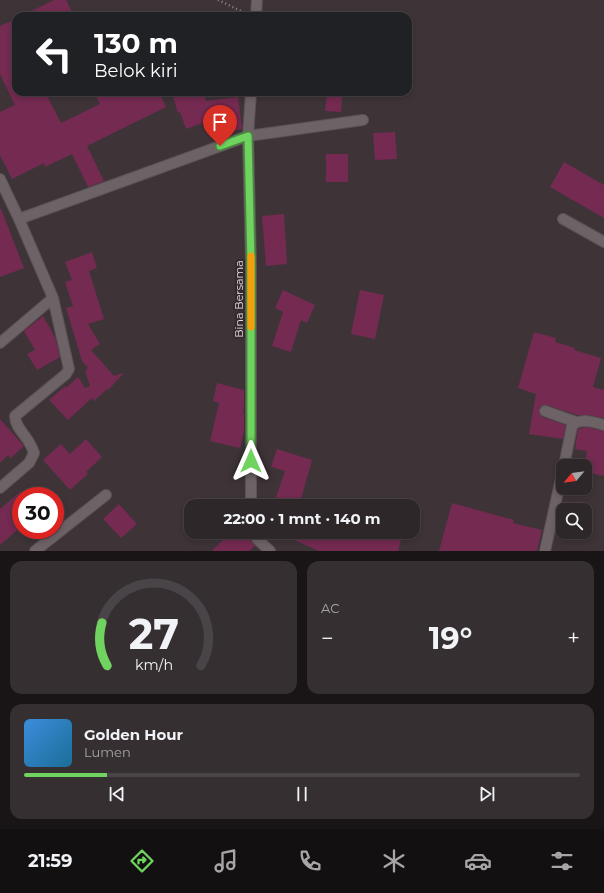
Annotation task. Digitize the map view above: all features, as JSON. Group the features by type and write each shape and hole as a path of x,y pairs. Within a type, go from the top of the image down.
{"street":[{"path":"256,12 257,0"},
{"name":"Bina Bersama","path":"251,96 248,136 251,263 251,499"},
{"path":"19,219 248,136 363,120"},
{"path":"0,179 53,298 69,368 66,374 15,416 15,421 30,443 34,453 29,462 0,488"},
{"path":"563,219 604,242"},
{"path":"0,342 53,298"},
{"path":"545,411 576,422"},
{"path":"565,459 572,426 576,422 580,420 604,425"},
{"path":"35,551 106,495"},
{"path":"545,551 557,495"},
{"path":"258,539 270,551"}],"path":[{"path":"218,0 242,12"}],"building":[{"path":"54,0 66,0 72,12 29,12"},
{"path":"11,21 12,23 12,96 47,96 61,123 100,104 96,96 161,96 166,107 87,146 104,181 88,187 72,154 45,167 44,163 12,179 0,155 0,112 15,105 0,74 0,26"},
{"path":"205,96 206,101 238,97 242,129 224,132 222,116 186,129 180,112 178,113 173,97"},
{"path":"327,96 342,96 341,112 325,111"},
{"path":"395,132 397,159 375,160 373,133"},
{"path":"326,154 348,154 348,182 326,182"},
{"path":"564,162 604,185 604,218 550,187"},
{"path":"0,209 24,268 0,277"},
{"path":"284,214 287,264 266,266 262,216"},
{"path":"92,252 97,268 89,271 104,319 88,324 100,344 91,350 114,376 123,374 108,390 107,389 94,401 92,398 68,420 49,400 78,377 85,388 90,386 85,371 88,368 82,361 66,308 73,306 65,282 72,280 65,262"},
{"path":"283,290 315,305 307,323 301,320 291,352 272,346 283,312 275,308"},
{"path":"360,290 384,295 375,339 351,334"},
{"path":"43,316 55,337 60,357 37,370 27,354 35,350 24,331"},
{"path":"534,332 556,338 555,342 575,348 574,350 601,358 593,387 604,390 604,418 588,415 577,415 547,405 541,406 539,408 539,413 542,417 566,425 563,439 529,434 536,394 518,388"},
{"path":"217,383 244,390 244,431 240,448 210,441 219,403 213,401"},
{"path":"0,419 24,446 11,458 8,455 0,463"},
{"path":"586,427 604,431 604,476 592,473 592,459 586,459 587,451 575,449 578,429"},
{"path":"86,439 102,457 86,472 88,474 70,490 43,460 61,444 70,454"},
{"path":"277,449 312,460 301,499 275,499 285,471 271,467"},
{"path":"12,499 12,535 0,545 0,509"},
{"path":"452,503 514,520 513,523 542,530 537,551 439,551"},
{"path":"119,504 137,524 121,538 103,519"},
{"path":"224,539 250,539 255,546 249,551 212,551"},
{"path":"292,539 401,539 398,551 319,551"}],"slow traffic":[{"path":"251,256 251,327"}],"route":[{"path":"220,146 248,136 251,263 251,461"}]}
